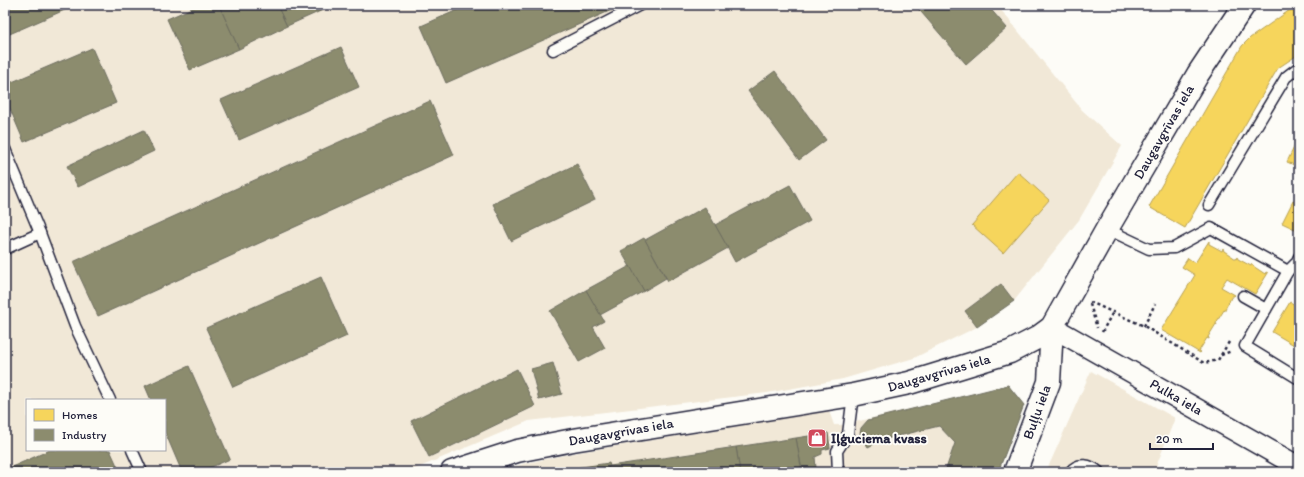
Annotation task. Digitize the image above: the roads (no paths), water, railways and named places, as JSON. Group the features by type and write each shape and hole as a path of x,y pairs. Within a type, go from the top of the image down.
{"main road":[{"name":"Daugavgrīvas iela","path":"452,472 517,451 573,440 853,395 909,383 1010,352 1037,338 1052,327 1107,229 1198,74 1244,5"},
{"name":"Buļļu iela","path":"1015,472 1049,382 1052,327"}],"street":[{"name":"Pulka iela","path":"1052,327 1299,467"}],"lane":[{"path":"552,50 640,5"},
{"path":"1209,205 1286,77 1299,67"},
{"path":"5,149 40,233 75,326 110,399"},
{"path":"1107,229 1149,249 1174,248 1211,228 1288,271"},
{"path":"5,249 40,233"},
{"path":"1299,257 1296,263 1288,271 1245,346 1299,378"},
{"path":"1243,296 1266,309"},
{"path":"838,472 837,451 848,434 853,395"},
{"path":"132,451 142,472"},
{"path":"1070,472 1073,468 1083,465 1092,466 1099,472"}],"place":[{"name":"Iļģuciema kvass","path":"817,438"}]}
